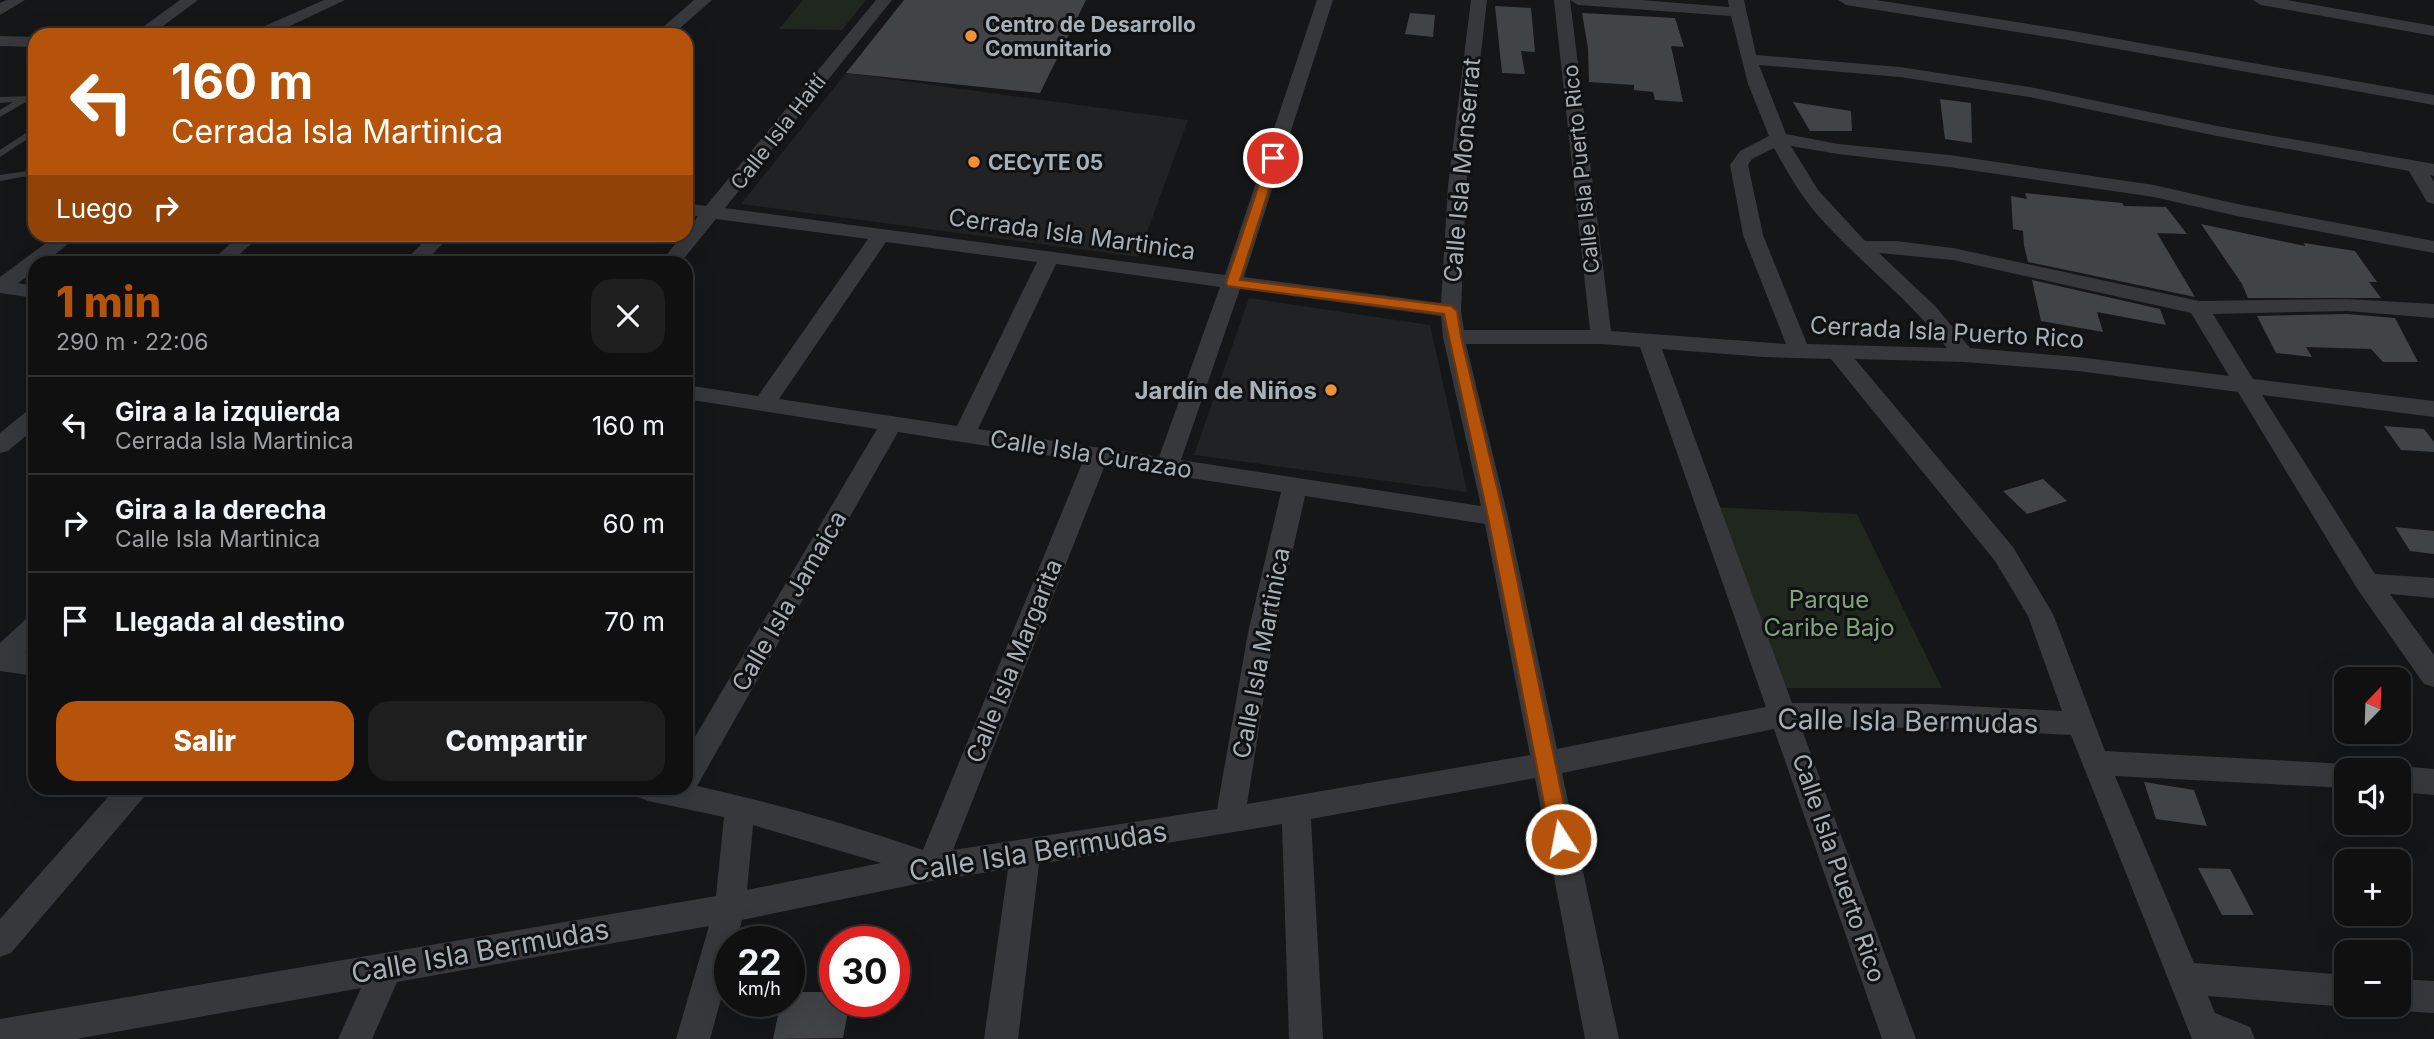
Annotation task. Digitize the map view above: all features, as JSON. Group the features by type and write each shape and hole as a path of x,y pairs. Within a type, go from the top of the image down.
{"street":[{"path":"0,10 17,0"},
{"path":"149,28 190,0"},
{"path":"273,28 337,0"},
{"path":"670,28 704,0"},
{"name":"Calle Isla Haití","path":"693,237 884,0"},
{"path":"1167,466 1233,283 1325,0"},
{"name":"Calle Isla Monserrat","path":"1479,0 1457,186 1451,311 1454,337 1496,517 1602,1039"},
{"name":"Calle Isla Puerto Rico","path":"1562,0 1601,337"},
{"path":"1578,0 1737,6 1749,60 1779,138 1804,183 1826,213 1925,307 1964,355"},
{"path":"1846,0 2067,35 2434,100"},
{"path":"2262,0 2434,31"},
{"path":"0,41 28,42"},
{"path":"1749,60 1900,72 2029,92 2217,131 2425,169 2434,198"},
{"path":"1799,350 1753,235 1739,165 1746,155 1779,138 1839,149 1962,163 2154,191 2237,210 2434,247"},
{"name":"Cerrada Isla Martinica","path":"693,210 1451,311"},
{"path":"764,404 881,234"},
{"path":"42,256 60,242"},
{"path":"227,256 244,242"},
{"path":"420,256 435,242"},
{"name":"Calle Isla Haití","path":"676,256 689,242"},
{"path":"1862,247 1895,247 1953,254 2199,308 2347,305 2434,311"},
{"path":"964,435 1050,256"},
{"path":"0,287 28,266"},
{"path":"0,287 28,291"},
{"path":"2199,308 2248,386 2276,438 2368,583 2434,676"},
{"name":"Cerrada Isla Puerto Rico","path":"1454,337 1601,337 1799,350 1964,355 2078,364 2434,409"},
{"name":"Calle Isla Puerto Rico","path":"1649,342 1899,1039"},
{"path":"1836,351 2004,554 2040,614 2095,763 2206,1032 2238,1039"},
{"name":"Calle Isla Curazao","path":"693,400 764,404 1496,517"},
{"path":"0,445 28,422"},
{"name":"Calle Isla Jamaica","path":"693,765 891,424"},
{"name":"Calle Isla Margarita","path":"931,867 1097,455"},
{"name":"Calle Isla Martinica","path":"1230,820 1261,633 1296,486"},
{"path":"2368,583 2434,588"},
{"path":"1,659 28,633"},
{"path":"1,659 28,664"},
{"name":"Calle Isla Bermudas","path":"0,1035 46,1032 387,967 730,908 931,867 1230,820 1546,764 1785,715 1928,716 2080,724"},
{"path":"2095,763 2201,766 2334,775"},
{"path":"2411,780 2434,782"},
{"path":"693,790 740,807 857,840 931,867"},
{"path":"0,942 128,795"},
{"path":"693,1039 730,908 740,807"},
{"path":"1297,808 1306,1039"},
{"path":"1001,1039 1025,853"},
{"path":"355,1039 387,967"},
{"path":"2182,978 2334,989"},
{"path":"2411,996 2434,997"}],"lane":[{"path":"0,100 28,100"},
{"path":"0,114 23,100"},
{"path":"0,154 28,135"},
{"path":"0,178 28,173"}],"shaded area":[{"name":"CECyTE 05","path":"846,73 1188,120 1138,257 741,204"},
{"name":"Jardín de Niños","path":"1249,298 1430,325 1467,492 1194,455"}],"green space":[{"path":"803,0 866,0 842,30 779,29"},
{"name":"Parque Caribe Bajo","path":"1714,507 1857,514 1942,688 1785,688"}],"building":[{"name":"Centro de Desarrollo Comunitario","path":"904,0 1086,0 1040,93 846,73"},
{"path":"1495,6 1531,8 1535,52 1521,51 1525,74 1502,73"},
{"path":"1410,13 1435,15 1433,37 1405,34"},
{"path":"1582,13 1675,18 1684,47 1671,46 1683,102 1655,100 1653,92 1634,90 1634,85 1589,82 1588,48"},
{"path":"1940,99 1971,103 1972,143 1945,139"},
{"path":"1793,102 1851,111 1852,131 1810,131"},
{"path":"2025,193 2122,203 2124,206 2166,207 2187,234 2157,233 2195,297 2028,262 2023,231 2013,229 2011,196 2027,199"},
{"path":"2201,224 2305,246 2304,243 2355,251 2377,282 2369,282 2381,298 2248,298 2242,284"},
{"path":"2032,280 2160,309 2166,325 2097,312 2103,332 2041,321"},
{"path":"2347,314 2395,318 2418,362 2383,362 2371,349 2306,347 2312,357 2276,353 2257,316"},
{"path":"2384,426 2424,429 2434,442 2434,452 2401,450"},
{"path":"2043,479 2067,501 2027,514 2003,491"},
{"path":"2395,527 2434,531 2434,554 2410,551"},
{"path":"2144,782 2194,790 2207,826 2156,819"},
{"path":"2198,868 2230,869 2254,915 2222,915"},
{"path":"805,992 819,992 819,1017 847,1017 843,1038 773,1039 778,1017 805,1017"}],"place":[{"name":"Centro de Desarrollo Comunitario","path":"971,36"},
{"name":"CECyTE 05","path":"974,162"},
{"name":"Jardín de Niños","path":"1331,390"}],"route":[{"path":"1273,158 1233,283 1451,311 1454,337 1496,517 1561,839"}]}
